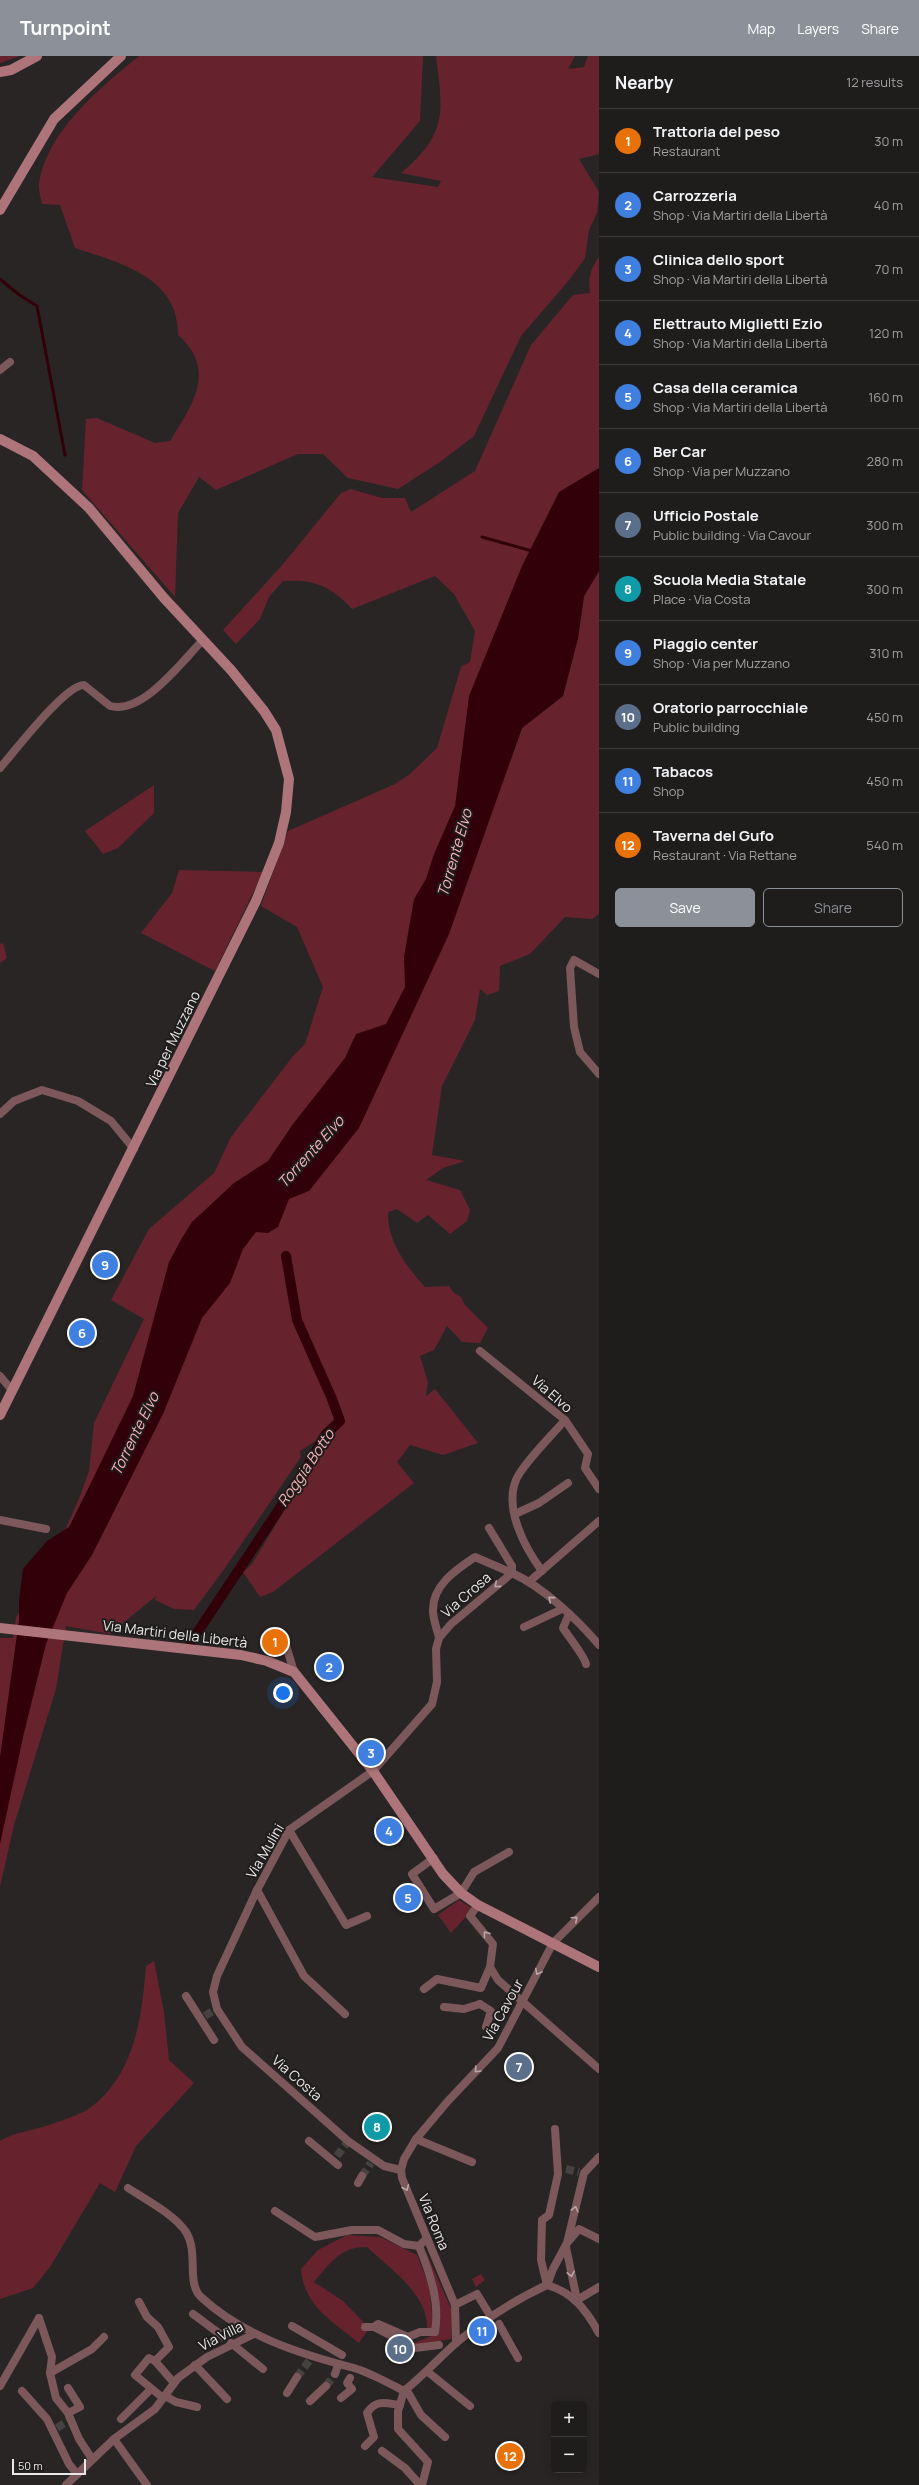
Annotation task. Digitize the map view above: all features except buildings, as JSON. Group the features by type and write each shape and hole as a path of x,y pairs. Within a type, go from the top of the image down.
{"street":[{"path":"0,72 11,70 38,56"},
{"path":"0,210 54,119 121,56"},
{"path":"0,370 10,362"},
{"name":"Via per Muzzano","path":"0,439 33,456 89,508 203,640 231,670 264,711 276,730 289,779 286,812 279,842 256,901 134,1149 0,1415"},
{"path":"0,768 59,700 74,687 84,684 110,706 123,706 139,700 167,680 203,640"},
{"path":"599,974 574,960 570,968 574,1027 580,1052 599,1074"},
{"path":"0,1114 14,1101 42,1090 78,1101 111,1121 134,1149"},
{"name":"Via Elvo","path":"480,1350 565,1420 588,1454 585,1468 599,1489"},
{"path":"0,1376 12,1390"},
{"path":"542,1571 525,1544 512,1500 516,1479 565,1420"},
{"path":"516,1514 539,1503 568,1483"},
{"path":"0,1520 46,1529"},
{"path":"530,1581 599,1521"},
{"path":"489,1528 512,1566 512,1573"},
{"name":"Via Crosa","path":"439,1638 433,1611 435,1597 441,1585 456,1570 475,1557 530,1581 583,1625 599,1645"},
{"name":"Via Crosa","path":"373,1771 432,1704 437,1682 436,1649 439,1638 451,1624 512,1573"},
{"path":"524,1627 566,1612"},
{"path":"566,1612 563,1628 573,1645 585,1658 586,1664"},
{"name":"Via Martiri della Libertà","path":"0,1628 241,1655 267,1661 294,1672 373,1771 450,1883 478,1905 599,1967"},
{"path":"285,1642 294,1672"},
{"name":"Via Mulini","path":"217,1976 257,1890 289,1830 373,1771"},
{"path":"289,1830 346,1925 367,1916"},
{"path":"434,1858 412,1874 434,1909 461,1892 472,1870 509,1852"},
{"path":"257,1890 304,1976 345,2014"},
{"name":"Via Cavour","path":"416,2139 433,2118 498,2048 553,1943 599,1897"},
{"path":"424,1989 437,1979 481,1988 490,1967 493,1944 470,1916 478,1905"},
{"path":"490,1967 498,1980 599,2069"},
{"name":"Via Costa","path":"217,1976 213,1992 215,2010 242,2048 347,2143 372,2162 401,2170"},
{"path":"480,2004 481,1993"},
{"path":"186,1996 202,2018 214,2040"},
{"path":"444,2008 464,2009 480,2004 491,2011 486,2027"},
{"path":"547,2286 540,2260 542,2220 549,2215 562,2169 555,2129"},
{"path":"401,2170 404,2159 416,2139 472,2162"},
{"path":"309,2141 336,2160"},
{"path":"599,2157 582,2172 566,2245 577,2300 599,2333"},
{"name":"Via Roma","path":"401,2170 455,2306 456,2343"},
{"path":"128,2188 174,2219 186,2232 194,2257 193,2283 201,2297 254,2334"},
{"path":"275,2212 315,2237 352,2230 378,2230 404,2244 419,2246"},
{"path":"547,2286 553,2269 566,2245 579,2229 599,2239"},
{"path":"419,2246 427,2238"},
{"path":"374,2327 378,2324 408,2337 420,2332 435,2332 438,2316 436,2302 419,2246"},
{"path":"382,2451 405,2468 421,2485 428,2462 398,2430 396,2423 405,2390 428,2372 456,2343 495,2319 518,2299 547,2286 565,2292 577,2300"},
{"path":"577,2300 599,2287"},
{"path":"455,2306 477,2294 495,2319 518,2358"},
{"path":"139,2302 147,2317 158,2327 168,2347 155,2361"},
{"path":"193,2314 263,2368"},
{"path":"0,2386 39,2318 52,2357 50,2373 56,2398 92,2459"},
{"path":"292,2326 349,2367 347,2384 352,2389 340,2398"},
{"path":"365,2327 374,2327 415,2348 440,2345"},
{"name":"Via Villa","path":"66,2485 114,2439 144,2419 164,2397 174,2383 195,2365 229,2341 254,2334 311,2358 349,2367 405,2390"},
{"path":"50,2373 92,2349 104,2337"},
{"path":"174,2383 155,2361 149,2358 135,2375 151,2389 164,2397 176,2402 197,2407"},
{"path":"195,2365 227,2398"},
{"path":"335,2374 338,2365"},
{"path":"428,2372 470,2406"},
{"path":"287,2393 297,2377"},
{"path":"310,2401 326,2386"},
{"path":"68,2388 80,2407 68,2418"},
{"path":"121,2419 151,2389"},
{"path":"405,2390 421,2415 445,2437"},
{"path":"22,2391 55,2429 69,2464 77,2474"},
{"path":"365,2446 374,2437 367,2414 372,2406 380,2402 400,2405"},
{"path":"114,2439 147,2485"}],"shaded area":[{"path":"0,56 20,56 0,63"},
{"path":"139,56 423,56 420,121 372,177 438,187 441,181 401,173 427,146 435,133 439,120 440,92 436,56 575,56 568,69 584,67 588,56 599,56 599,154 579,159 599,192 597,213 589,230 585,258 570,279 521,336 474,436 440,462 398,489 348,478 323,454 298,454 216,490 199,477 178,513 175,597 82,490 86,419 97,418 155,443 170,441 193,401 199,374 197,361 190,348 178,335 176,315 169,299 158,286 144,275 128,267 75,248 60,205 42,204 39,188 44,164 64,128 93,96"},
{"path":"599,257 599,468 559,493 510,762 522,728 563,696 578,638 584,596 599,571 599,914 592,919 565,917 530,954 500,966 499,991 487,995 480,989 475,1020 442,1086 432,1155 465,1161 443,1168 426,1180 460,1190 470,1210 467,1221 450,1234 428,1215 417,1223 397,1209 388,1212 394,1243 405,1262 418,1279 425,1287 449,1286 454,1293 461,1297 465,1305 488,1328 480,1343 462,1342 447,1326 434,1350 420,1356 428,1382 426,1396 435,1389 478,1443 443,1455 410,1445 397,1462 414,1483 273,1592 260,1597 243,1572 252,1564 329,1436 342,1421 334,1398 317,1361 314,1363 337,1419 325,1435 300,1451 301,1457 225,1568 194,1610 174,1609 155,1600 156,1596 110,1634 66,1626 56,1689 14,1825 0,1887 0,1638 13,1638 16,1618 67,1526 89,1471 94,1423 144,1319 111,1300 149,1229 214,1173 231,1137 293,1056 305,1044 323,987 297,927 261,906 288,831 395,784 410,774 437,748 461,667 470,662 475,631 454,594 435,576 352,609 337,595 321,586 304,581 283,581 269,597 260,619 236,644 223,630 283,564 341,493 351,489 382,498 405,498 411,512 475,471 531,345 573,295 590,293 590,274"},
{"path":"154,785 154,813 118,848 103,854 85,831"},
{"path":"179,870 263,872 215,971 141,933 172,893"},
{"path":"3,943 7,958 0,963 0,944"},
{"path":"459,1900 473,1909 451,1933 438,1915"},
{"path":"154,1961 164,2012 169,2060 194,2083 136,2146 115,2192 100,2183 50,2267 33,2288 0,2299 0,2141 13,2135 48,2125 82,2112 92,2107 109,2089 120,2074 134,2040 142,2003 146,1966"},
{"path":"347,2235 380,2237 417,2255 429,2286 434,2330 427,2331 426,2318 422,2306 407,2284 367,2247 358,2247 336,2257 314,2282 343,2301 369,2328 359,2343 321,2312 308,2293 303,2282 301,2269 318,2250"},
{"path":"426,2252 452,2311 451,2339 422,2344 412,2344 436,2334 440,2322"},
{"path":"481,2274 485,2280 476,2287 472,2279"}],"water":[{"name":"Torrente Elvo","path":"599,468 599,571 584,596 578,638 563,696 522,728 449,934 359,1128 309,1191 289,1199 278,1227 268,1233 256,1232 243,1249 230,1283 202,1318 163,1414 92,1555 67,1593 46,1644 24,1733 0,1844 0,1757 19,1620 19,1601 23,1569 47,1541 69,1527 88,1489 133,1396 169,1262 192,1222 234,1183 268,1161 293,1124 345,1058 356,1034 386,1024 405,987 404,957 414,899 426,879 434,854 455,806 469,696 522,566 559,492"}],"waterway":[{"path":"0,279 18,294 37,306 65,455"},
{"path":"482,537 532,551"},
{"name":"Roggia Botto","path":"191,1642 305,1470 325,1435 340,1421 332,1399 297,1320 286,1256"}],"tunnel":[{"path":"205,2016 214,2010"},
{"path":"337,2156 346,2144"},
{"path":"362,2176 371,2163"},
{"path":"566,2169 579,2172"},
{"path":"297,2377 309,2361"},
{"path":"326,2386 335,2374"},
{"path":"57,2428 68,2421"}],"place":[{"name":"Piaggio center","path":"105,1265"},
{"name":"Ber Car","path":"82,1333"},
{"name":"Trattoria del peso","path":"275,1642"},
{"name":"Carrozzeria","path":"329,1667"},
{"name":"Clinica dello sport","path":"371,1753"},
{"name":"Elettrauto Miglietti Ezio","path":"389,1831"},
{"name":"Casa della ceramica","path":"408,1898"},
{"name":"Ufficio Postale","path":"519,2067"},
{"name":"Scuola Media Statale","path":"377,2127"},
{"name":"Tabacos","path":"482,2331"},
{"name":"Oratorio parrocchiale","path":"400,2349"},
{"name":"Taverna del Gufo","path":"510,2456"}]}
